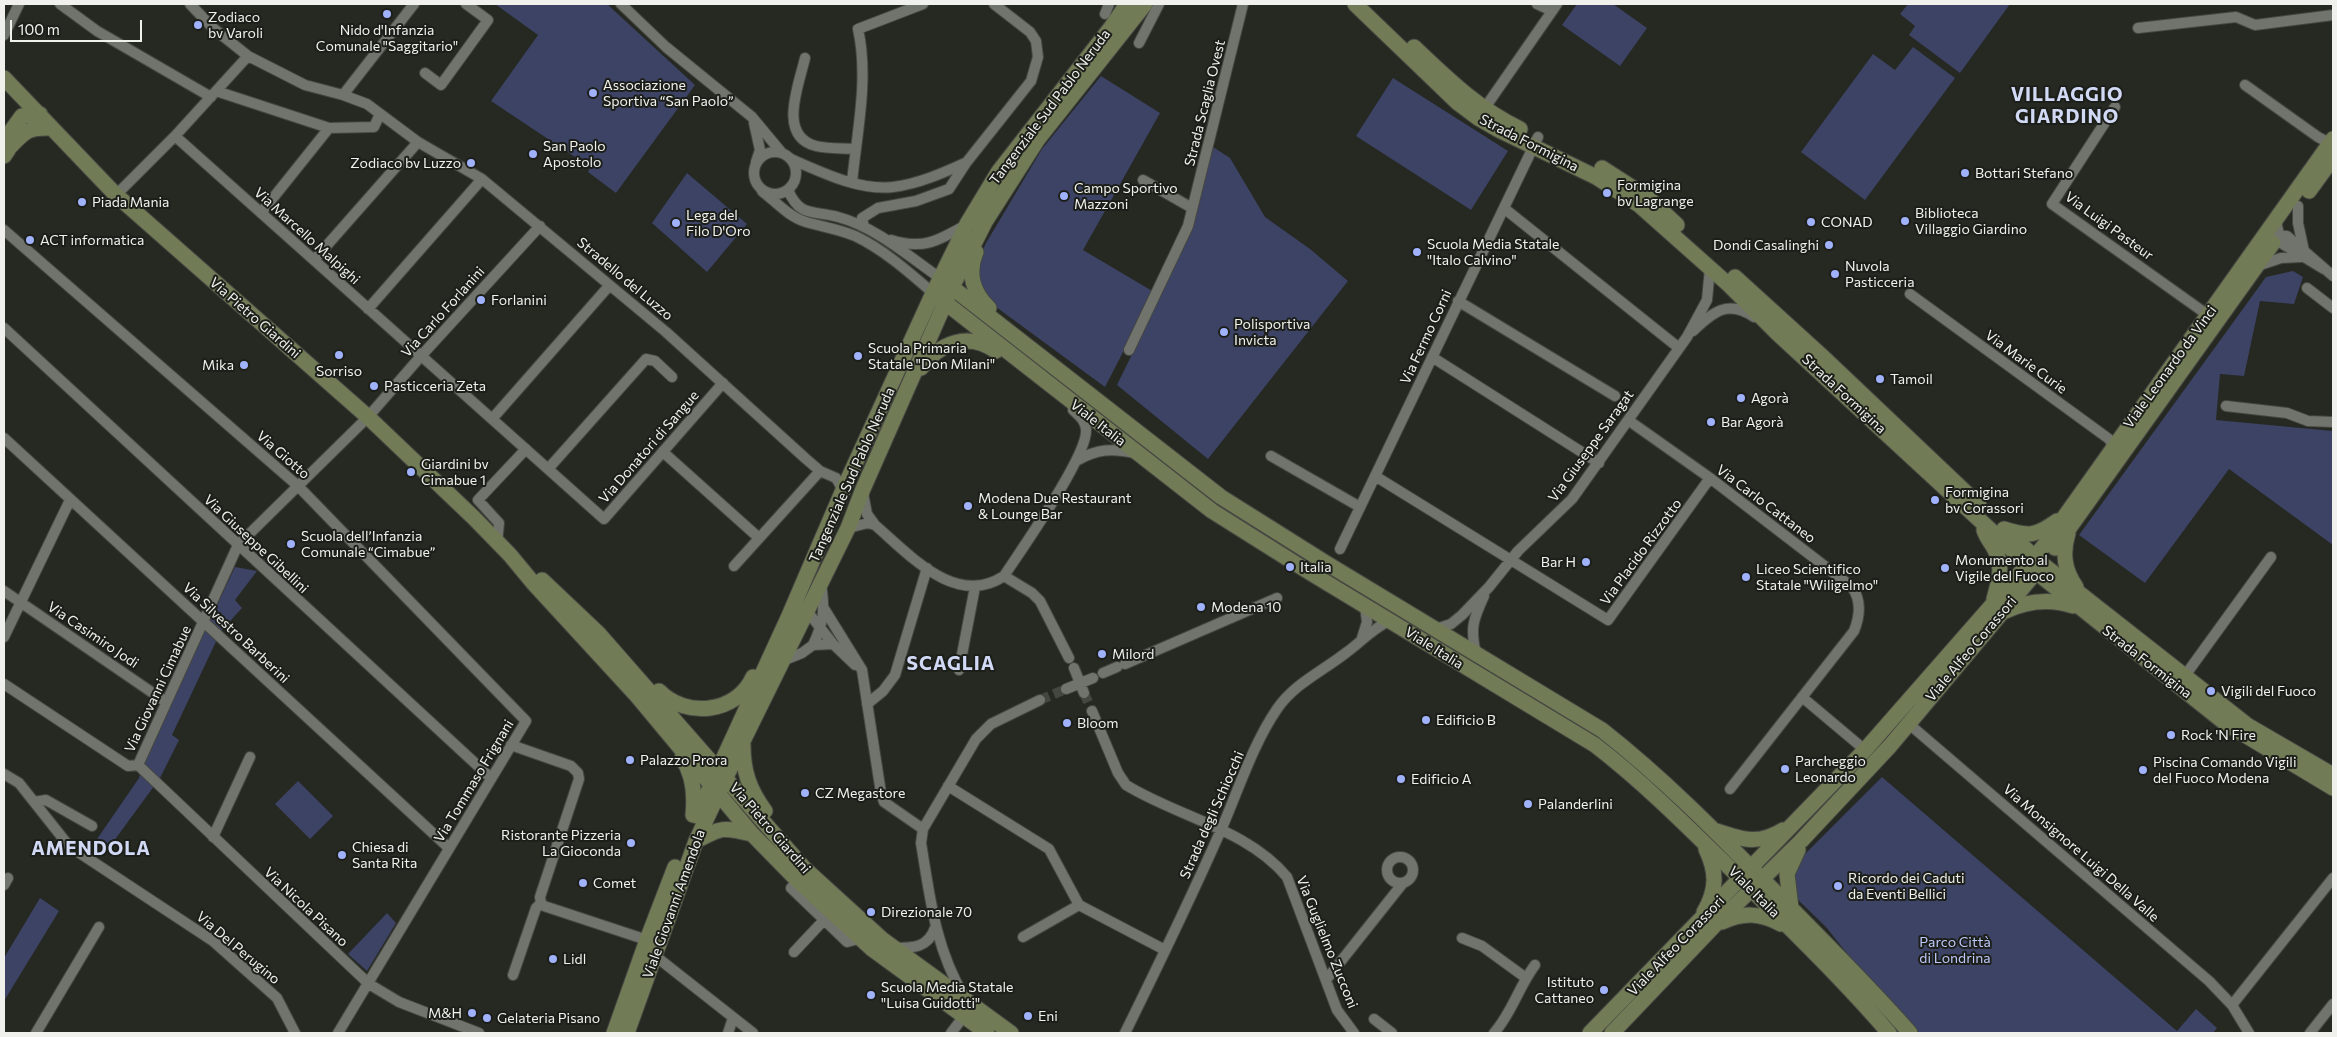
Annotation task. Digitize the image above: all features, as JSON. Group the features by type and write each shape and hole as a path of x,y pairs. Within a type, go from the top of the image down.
{"main road":[{"name":"Tangenziale Sud Pablo Neruda","path":"722,773 843,490 946,283 967,224 999,171 1127,4"},
{"name":"Tangenziale Sud Pablo Neruda","path":"946,283 1038,139 1145,4"},
{"name":"Strada Formigina","path":"1355,4 1458,103 1536,142 1611,185 1639,205 1675,224 1823,357 2004,529 2035,564"},
{"name":"Strada Formigina","path":"1368,4 1465,96 1481,114"},
{"path":"4,78 37,121 23,133 6,153"},
{"name":"Via Pietro Giardini","path":"37,121 52,128 116,195 368,417 498,542 637,696 752,834 797,879 872,949 966,1010 1011,1033"},
{"name":"Viale Leonardo da Vinci","path":"2213,318 2257,266 2277,228 2298,206 2333,146"},
{"name":"Viale Leonardo da Vinci","path":"2068,521 2277,228 2333,146"},
{"path":"985,222 972,270 973,283 978,297 1030,340 1057,369"},
{"name":"Strada Formigina","path":"1675,224 1710,268 1777,333 1981,521 2233,728 2333,788"},
{"path":"946,283 1057,369"},
{"name":"Tangenziale Sud Pablo Neruda","path":"714,788 744,739 848,528 909,382 939,298"},
{"name":"Viale Italia","path":"939,298 1212,511 1595,745 1628,770 1792,930 1863,1003 1889,1033"},
{"path":"909,382 933,353 941,347 962,340 982,343 1014,364 1024,366"},
{"name":"Viale Italia","path":"1057,369 1221,497 1602,730 1643,762 1715,830 1876,994 1910,1033"},
{"path":"807,611 804,600 828,543 832,518"},
{"path":"1981,521 1986,537 1994,548 2000,567 1997,608 2014,607 2040,601 2081,602 2069,577 2064,561 2068,521"},
{"path":"2004,529 2021,534 2035,534 2068,521"},
{"name":"Viale Alfeo Corassori","path":"1590,1033 1692,929 1757,873 1797,821 1997,608 2035,564 2068,521"},
{"name":"Via Pietro Giardini","path":"510,554 537,575 599,634 722,773 797,879 894,948 966,1010 987,1033"},
{"name":"Strada Formigina","path":"2081,602 2247,725 2333,775"},
{"name":"Viale Alfeo Corassori","path":"1757,873 1800,841 1870,768 1909,724 1997,608"},
{"path":"599,634 620,649 668,701 685,707 709,708 730,702 744,691 750,684 774,628 781,620 788,618"},
{"path":"637,696 652,721 672,742 686,764 695,799 693,836 717,829 752,834"},
{"path":"744,739 743,764 748,784 797,879"},
{"path":"1865,750 1870,768"},
{"name":"Viale Giovanni Amendola","path":"614,1033 647,940 714,788"},
{"path":"1715,830 1752,840 1764,840 1797,821"},
{"name":"Viale Giovanni Amendola","path":"627,1033 693,836"},
{"path":"1692,929 1705,910 1716,879 1712,863 1702,841"},
{"path":"1791,908 1787,874 1789,866 1797,854 1800,841"},
{"name":"Viale Alfeo Corassori","path":"1612,1033 1714,926 1746,884"},
{"path":"1714,926 1736,916 1750,914 1766,916 1792,930"}],"street":[{"path":"4,35 19,4"},
{"path":"60,4 97,31 214,94 329,128 374,127 380,114"},
{"name":"Stradello del Luzzo","path":"190,4 213,28 248,56 305,85 343,95 367,104 418,142 482,179 666,332 820,471 836,478 843,490"},
{"path":"343,95 414,4"},
{"path":"425,73 441,85 488,20 466,4"},
{"path":"621,4 666,47 752,117 786,156 796,170 796,177 788,190 775,194 762,191"},
{"path":"852,182 863,72 862,49 858,30 923,4"},
{"path":"864,226 862,218 878,208 916,201 949,188 966,162 1031,81 1038,57 1036,41 1030,32 994,4"},
{"path":"1139,43 1159,4"},
{"name":"Strada Scaglia Ovest","path":"1129,350 1185,233 1243,4"},
{"path":"1481,114 1554,7 1537,4"},
{"path":"2138,28 2236,17 2255,25 2333,15"},
{"path":"116,195 175,136 248,56"},
{"path":"805,58 793,111 792,126 801,138 816,146 855,149"},
{"path":"2245,85 2333,146"},
{"name":"Via Luigi Pasteur","path":"2115,108 2052,204 2213,318"},
{"path":"752,117 760,150 754,168 755,180 762,191 788,213 805,222 831,227 862,240 912,275 939,298"},
{"path":"261,213 329,128"},
{"name":"Via Marcello Malpighi","path":"175,136 421,356"},
{"path":"314,260 418,142"},
{"name":"Via Fermo Corni","path":"1340,549 1536,142"},
{"path":"754,168 760,158 770,152 786,156 822,172 852,182 870,186 893,187 938,175 966,162"},
{"path":"796,177 806,172 822,172"},
{"path":"368,309 482,179"},
{"path":"1143,180 1192,208"},
{"path":"788,190 792,200 801,209 813,214 837,217 864,226 946,283"},
{"path":"2298,206 2298,223 2303,255"},
{"path":"1505,209 1679,348"},
{"path":"881,237 908,245 928,244 967,224"},
{"name":"Via Carlo Forlanini","path":"368,417 540,226"},
{"path":"2277,228 2287,236 2303,255 2333,276"},
{"name":"Via Giotto","path":"4,230 298,486 526,721"},
{"path":"2257,266 2282,258 2303,255"},
{"name":"Via Giuseppe Saragat","path":"1436,630 1451,624 1488,587 1511,558 1572,499 1687,337 1707,300 1710,268"},
{"path":"492,419 609,286"},
{"path":"2307,288 2333,308"},
{"name":"Via Marie Curie","path":"1910,294 2109,439 2119,449"},
{"path":"1458,301 1614,396"},
{"name":"Via Giuseppe Saragat","path":"1687,337 1715,312 1731,308 1744,310 1777,333"},
{"name":"Via Giuseppe Gibellini","path":"4,328 491,778"},
{"name":"Via Donatori di Sangue","path":"421,356 604,518 723,384"},
{"path":"1432,357 1598,462"},
{"path":"548,469 646,359 655,361 672,377"},
{"path":"863,489 863,503 867,514 875,525 927,568 947,582 975,587 994,583 1004,576 1078,460 1086,435 1083,420 1053,395 1047,383"},
{"path":"2226,406 2287,413 2308,421 2333,422"},
{"name":"Via Giovanni Cimabue","path":"138,764 238,545 368,417"},
{"name":"Via Carlo Cattaneo","path":"1628,420 1710,478 1852,587 1857,593 1860,611 1854,631 1730,789"},
{"name":"Via Silvestro Barberini","path":"4,438 450,848"},
{"path":"498,542 499,522 478,500 526,449"},
{"path":"1078,460 1102,450 1116,449 1138,454"},
{"path":"663,452 759,538"},
{"path":"1270,456 1360,507"},
{"path":"734,566 820,471"},
{"path":"1375,476 1511,558"},
{"name":"Via Placido Rizzotto","path":"1511,558 1608,620 1710,478"},
{"path":"4,637 70,500"},
{"path":"848,528 868,523 875,525"},
{"path":"2184,677 2271,557"},
{"path":"867,704 882,691 895,675 927,568"},
{"path":"1004,576 1032,593 1040,601 1069,658"},
{"path":"782,661 802,653 813,645 821,628 823,607 821,583"},
{"path":"958,670 975,587"},
{"name":"Via Giuseppe Saragat","path":"1476,654 1472,636 1473,619 1488,587"},
{"name":"Via Casimiro Jodi","path":"4,591 166,702"},
{"path":"1066,689 1082,688 1098,676 1277,598"},
{"path":"1362,638 1367,622 1365,606"},
{"path":"823,607 862,670 884,802 923,829"},
{"path":"807,611 833,644 862,670"},
{"name":"Strada degli Schiocchi","path":"1125,1033 1276,709 1295,689 1354,648 1375,627 1390,621"},
{"path":"813,645 833,644"},
{"path":"1074,668 1082,688"},
{"path":"4,684 128,766 138,764"},
{"path":"1802,697 1865,750"},
{"path":"951,1033 966,1010 935,928 921,843 923,829 976,739 1004,717 1040,700"},
{"name":"Via Guglielmo Zucconi","path":"1092,711 1118,773 1126,785 1221,830 1254,848 1287,877 1338,1010 1354,1033"},
{"name":"Via Tommaso Frignani","path":"368,984 526,721"},
{"name":"Via Monsignore Luigi Della Valle","path":"1909,724 2209,981 2232,1005 2249,1033"},
{"path":"511,745 571,766 578,773 579,779 540,897 540,903 536,908 513,975"},
{"path":"213,837 250,757"},
{"name":"Via Nicola Pisano","path":"138,764 368,984 398,1002 480,1033"},
{"name":"Via Del Perugino","path":"4,774 19,784 69,846 213,941 277,998 295,1033"},
{"path":"948,786 1049,850 1079,905 1165,950"},
{"path":"34,802 46,800 92,826"},
{"path":"2232,1005 2333,878"},
{"path":"797,879 824,920 847,942 862,938"},
{"path":"1326,980 1402,883"},
{"path":"540,903 551,909 647,940"},
{"path":"1023,937 1079,905"},
{"path":"794,952 824,920"},
{"path":"38,1033 99,927"},
{"path":"894,948 922,946 931,939 935,928"},
{"path":"1462,938 1489,951 1526,978"},
{"path":"654,955 753,1033"},
{"path":"1494,1033 1511,1009 1526,978 1535,965"},
{"path":"338,1033 368,984"},
{"path":"2310,1033 2333,1004"},
{"path":"728,1033 733,1018"},
{"path":"1374,1019 1392,1033"}],"green space":[{"name":"Associazione Sportiva “San Paolo”","path":"495,4 607,4 695,85 616,193 588,172 590,167 491,101 538,35"},
{"path":"1577,4 1613,4 1647,28 1620,66 1562,25"},
{"path":"1908,4 2010,4 1960,73 1909,35 1915,26 1900,14"},
{"path":"1913,47 1955,78 1865,200 1801,152 1873,54 1895,70"},
{"name":"Campo Sportivo Mazzoni","path":"1101,76 1160,113 1083,250 1154,292 1105,387 996,307 981,290 976,265 986,243 1042,149"},
{"path":"1393,78 1508,151 1471,210 1356,136"},
{"name":"Polisportiva Invicta","path":"1213,147 1230,158 1265,217 1310,249 1348,281 1208,459 1117,385 1190,235"},
{"path":"687,173 747,224 707,272 652,223"},
{"path":"2293,271 2303,277 2294,304 2260,301 2244,376 2220,374 2216,420 2333,431 2333,545 2229,469 2145,583 2079,535 2266,277"},
{"path":"235,567 257,571 235,600 242,608 221,631 172,735 179,740 160,778 108,849 95,842 139,778 144,759"},
{"name":"Parco Città di Londrina","path":"1882,777 2177,1031 2196,1009 2217,1028 2213,1033 1919,1033 1849,956 1826,927 1795,897 1792,870 1797,862"},
{"path":"298,781 333,816 310,839 275,804"},
{"path":"40,898 59,911 4,1001 4,958"},
{"path":"387,913 396,923 367,971 348,954"}],"tunnel":[{"path":"1040,700 1066,689"},
{"path":"1084,693 1092,711"}],"place":[{"name":"Nido d'Infanzia Comunale \"Saggitario\"","path":"387,14"},
{"name":"Zodiaco bv Varoli","path":"198,25"},
{"name":"Associazione Sportiva “San Paolo”","path":"593,93"},
{"name":"San Paolo Apostolo","path":"533,154"},
{"name":"Zodiaco bv Luzzo","path":"471,163"},
{"name":"Bottari Stefano","path":"1965,173"},
{"name":"Formigina bv Lagrange","path":"1607,193"},
{"name":"Campo Sportivo Mazzoni","path":"1064,196"},
{"name":"Piada Mania","path":"82,202"},
{"name":"Biblioteca Villaggio Giardino","path":"1905,221"},
{"name":"CONAD","path":"1811,222"},
{"name":"Lega del Filo D'Oro","path":"676,223"},
{"name":"ACT informatica","path":"30,240"},
{"name":"Dondi Casalinghi","path":"1829,245"},
{"name":"Scuola Media Statale \"Italo Calvino\"","path":"1417,252"},
{"name":"Nuvola Pasticceria","path":"1835,274"},
{"name":"Forlanini","path":"481,300"},
{"name":"Polisportiva Invicta","path":"1224,332"},
{"name":"Sorriso","path":"339,355"},
{"name":"Scuola Primaria Statale \"Don Milani\"","path":"858,356"},
{"name":"Mika","path":"244,365"},
{"name":"Tamoil","path":"1880,379"},
{"name":"Pasticceria Zeta","path":"374,386"},
{"name":"Agorà","path":"1741,398"},
{"name":"Bar Agorà","path":"1711,422"},
{"name":"Giardini bv Cimabue 1","path":"411,472"},
{"name":"Formigina bv Corassori","path":"1935,500"},
{"name":"Modena Due Restaurant & Lounge Bar","path":"968,506"},
{"name":"Scuola dell’Infanzia Comunale “Cimabue”","path":"291,544"},
{"name":"Bar H","path":"1586,562"},
{"name":"Italia","path":"1290,567"},
{"name":"Monumento al Vigile del Fuoco","path":"1945,568"},
{"name":"Liceo Scientifico Statale \"Wiligelmo\"","path":"1746,577"},
{"name":"Modena 10","path":"1201,607"},
{"name":"Milord","path":"1102,654"},
{"name":"Vigili del Fuoco","path":"2211,691"},
{"name":"Edificio B","path":"1426,720"},
{"name":"Bloom","path":"1067,723"},
{"name":"Rock 'N Fire","path":"2171,735"},
{"name":"Palazzo Prora","path":"630,760"},
{"name":"Parcheggio Leonardo","path":"1785,769"},
{"name":"Piscina Comando Vigili del Fuoco Modena","path":"2143,770"},
{"name":"Edificio A","path":"1401,779"},
{"name":"CZ Megastore","path":"805,793"},
{"name":"Palanderlini","path":"1528,804"},
{"name":"Ristorante Pizzeria La Gioconda","path":"631,843"},
{"name":"Chiesa di Santa Rita","path":"342,855"},
{"name":"Comet","path":"583,883"},
{"name":"Ricordo dei Caduti da Eventi Bellici","path":"1838,886"},
{"name":"Direzionale 70","path":"871,912"},
{"name":"Lidl","path":"553,959"},
{"name":"Istituto Cattaneo","path":"1604,990"},
{"name":"Scuola Media Statale \"Luisa Guidotti\"","path":"871,995"},
{"name":"M&H","path":"472,1013"},
{"name":"Eni","path":"1028,1016"},
{"name":"Gelateria Pisano","path":"487,1018"}],"district":[{"name":"VILLAGGIO GIARDINO","path":"2067,106"},
{"name":"SCAGLIA","path":"951,664"},
{"name":"AMENDOLA","path":"91,849"}]}
